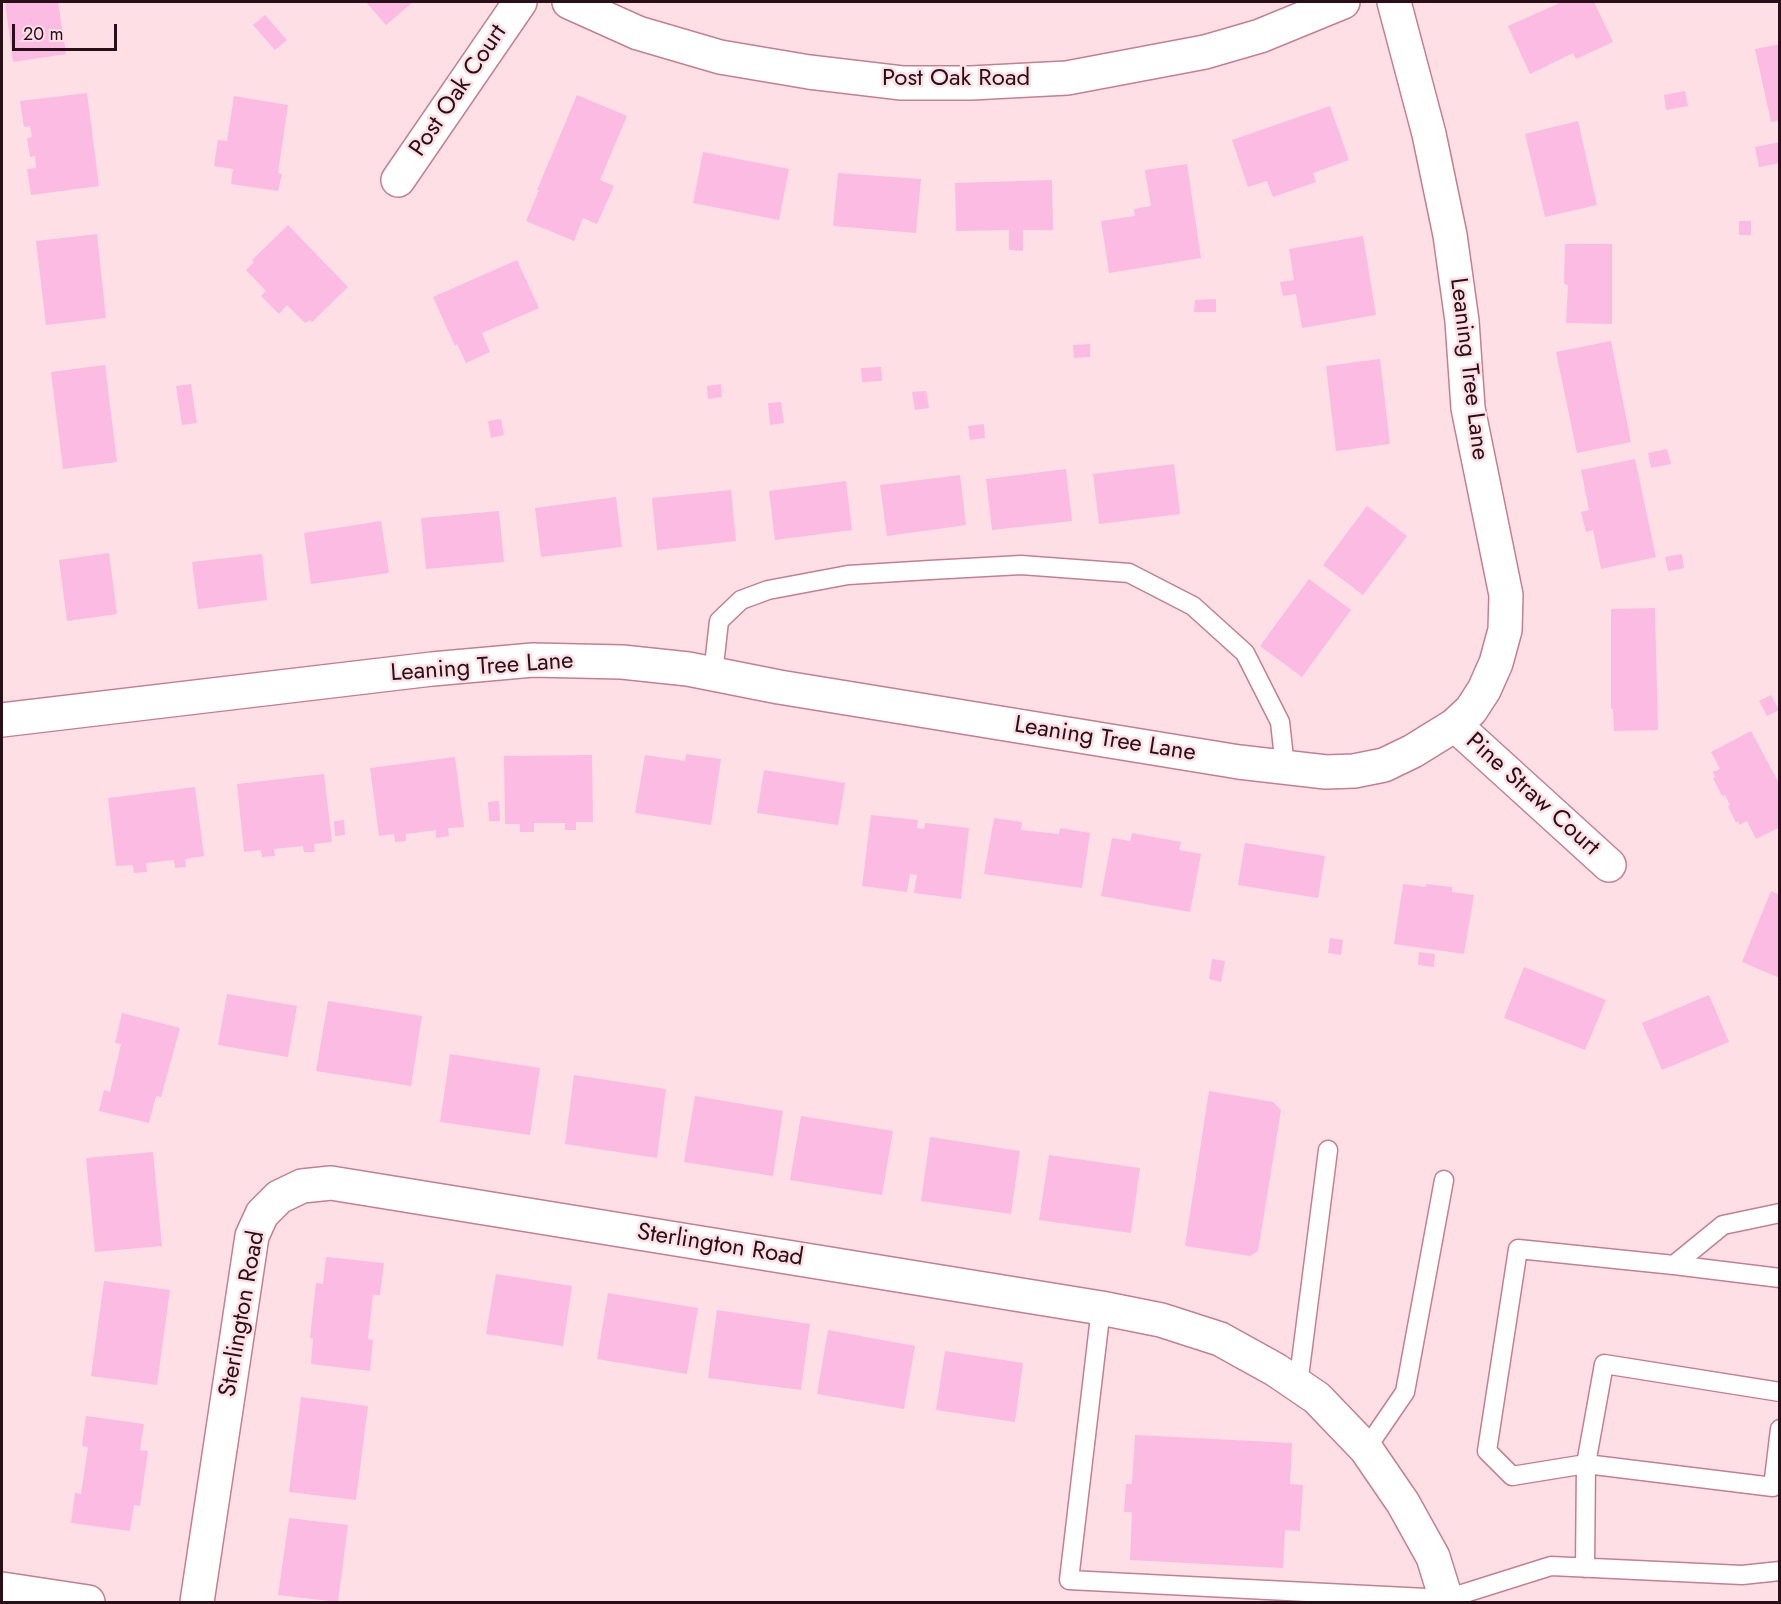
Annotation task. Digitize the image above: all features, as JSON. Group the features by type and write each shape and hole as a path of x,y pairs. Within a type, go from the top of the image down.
{"street":[{"name":"Post Oak Court","path":"398,180 520,2"},
{"name":"Post Oak Road","path":"569,2 638,33 720,57 809,72 902,83 971,83 1067,78 1204,52 1260,36 1343,2"},
{"name":"Leaning Tree Lane","path":"2,720 432,669 533,660 622,662 688,669 826,695 1239,762 1326,772 1354,771 1384,765 1413,751 1455,725 1471,710 1484,690 1496,663 1505,630 1506,595 1468,408 1462,321 1450,235 1429,134 1394,2"},
{"name":"Pine Straw Court","path":"1455,725 1609,865"},
{"name":"Sterlington Road","path":"196,1602 252,1236 262,1214 279,1197 302,1186 331,1183 1101,1308 1161,1320 1220,1338 1317,1398 1366,1449 1403,1503 1428,1548 1447,1601"},
{"path":"2,1588 87,1602"}],"lane":[{"path":"713,674 719,621 741,600 768,590 848,575 930,570 1021,566 1129,573 1193,606 1245,653 1280,722 1285,767"},
{"path":"1298,1385 1328,1150"},
{"path":"1366,1449 1405,1392 1444,1180"},
{"path":"1674,1264 1723,1225 1779,1213"},
{"path":"1779,1278 1674,1264 1518,1249 1487,1451 1512,1476 1586,1464 1773,1487 1779,1429"},
{"path":"1101,1308 1069,1580 1447,1601 1551,1566 1742,1575 1779,1571"},
{"path":"1585,1568 1586,1464 1604,1364 1779,1392"}],"building":[{"path":"5,2 58,2 66,54 13,62"},
{"path":"366,2 413,2 386,25"},
{"path":"1562,2 1594,2 1613,42 1576,59 1573,53 1530,74 1508,26"},
{"path":"265,15 287,40 275,50 253,25"},
{"path":"1780,44 1780,120 1771,122 1755,49"},
{"path":"1685,91 1688,106 1666,110 1664,95"},
{"path":"87,93 99,186 31,195 27,169 36,168 35,156 30,157 27,138 32,137 30,126 24,127 20,101"},
{"path":"577,95 627,116 600,180 614,186 597,224 583,218 574,241 526,221"},
{"path":"234,96 288,105 278,173 282,174 278,191 231,184 233,169 214,166 218,140 227,141"},
{"path":"1330,106 1349,160 1313,173 1316,182 1273,197 1267,181 1248,187 1232,140"},
{"path":"1578,121 1597,205 1545,217 1525,134"},
{"path":"1780,142 1780,163 1759,167 1755,147"},
{"path":"703,152 789,169 779,220 693,203"},
{"path":"1187,164 1201,258 1109,273 1101,221 1135,216 1134,209 1151,206 1145,170"},
{"path":"838,173 921,179 916,233 833,226"},
{"path":"1052,180 1053,230 1023,230 1023,251 1009,250 1009,230 956,231 955,183"},
{"path":"1739,221 1751,221 1751,235 1739,235"},
{"path":"288,225 348,287 312,322 310,320 305,323 287,305 279,314 261,296 266,291 246,270 254,262 252,260"},
{"path":"97,234 106,318 46,325 36,241"},
{"path":"1363,236 1376,315 1302,328 1296,294 1283,296 1280,282 1294,280 1289,249"},
{"path":"1565,244 1612,244 1612,324 1566,323 1568,285 1564,284"},
{"path":"517,260 539,308 482,333 490,352 466,363 457,344 455,346 433,297"},
{"path":"1216,299 1216,312 1194,312 1195,300"},
{"path":"1611,341 1631,442 1577,453 1556,352"},
{"path":"1090,344 1090,357 1074,358 1073,345"},
{"path":"1380,359 1390,444 1336,451 1326,366"},
{"path":"105,365 117,462 63,469 51,372"},
{"path":"881,367 882,381 862,382 861,368"},
{"path":"191,384 197,423 182,425 176,386"},
{"path":"721,384 722,397 708,399 707,386"},
{"path":"926,391 929,408 915,410 912,392"},
{"path":"781,402 784,423 770,425 768,403"},
{"path":"501,419 504,435 491,438 488,421"},
{"path":"984,424 985,438 970,440 968,426"},
{"path":"1667,449 1671,464 1651,468 1648,453"},
{"path":"1635,459 1656,557 1601,569 1593,530 1586,532 1581,512 1589,510 1581,470"},
{"path":"1174,464 1180,514 1099,524 1093,474"},
{"path":"1066,469 1072,521 992,530 986,479"},
{"path":"960,475 966,525 887,536 880,485"},
{"path":"846,481 852,530 775,540 769,491"},
{"path":"731,490 736,541 657,550 652,498"},
{"path":"616,497 622,547 541,557 535,508"},
{"path":"1367,506 1407,536 1363,595 1323,565"},
{"path":"499,511 504,562 426,569 421,518"},
{"path":"381,521 389,573 311,584 304,533"},
{"path":"109,553 117,614 67,621 59,560"},
{"path":"262,554 267,600 198,609 192,562"},
{"path":"1682,554 1684,568 1668,571 1665,557"},
{"path":"1309,579 1351,610 1302,677 1260,646"},
{"path":"1655,608 1658,730 1614,731 1613,709 1611,709 1611,609"},
{"path":"1771,695 1779,710 1767,716 1759,701"},
{"path":"1751,731 1780,785 1780,827 1756,839 1747,821 1739,825 1738,821 1736,823 1725,795 1722,796 1713,778 1715,777 1713,772 1720,769 1711,752"},
{"path":"686,754 721,759 711,825 635,813 645,755 685,761"},
{"path":"592,755 593,822 576,822 576,830 565,830 565,823 534,823 534,832 520,832 520,824 505,824 504,756"},
{"path":"455,757 464,827 448,828 449,836 436,838 436,830 406,834 406,841 395,842 394,834 379,836 370,768"},
{"path":"764,770 845,783 838,825 757,813"},
{"path":"324,774 332,842 314,844 315,852 304,852 303,846 274,849 275,856 262,857 261,850 244,852 237,784"},
{"path":"195,787 204,856 185,859 186,867 175,868 174,860 146,863 147,872 134,873 133,865 116,866 108,798"},
{"path":"499,801 500,821 489,821 488,802"},
{"path":"871,815 918,820 917,828 924,829 925,823 969,828 961,899 914,893 917,875 910,874 907,892 862,886"},
{"path":"994,818 1022,822 1021,830 1059,834 1060,828 1090,833 1082,888 984,874"},
{"path":"344,820 345,835 335,836 334,821"},
{"path":"1132,833 1181,842 1179,850 1201,854 1190,912 1101,896 1112,838 1130,841"},
{"path":"1245,843 1325,856 1318,898 1238,885"},
{"path":"1403,884 1452,887 1452,892 1474,895 1464,954 1394,944"},
{"path":"1771,891 1780,895 1780,978 1742,962"},
{"path":"1330,938 1343,940 1341,955 1328,953"},
{"path":"1419,952 1435,954 1434,967 1418,965"},
{"path":"1212,959 1225,961 1221,982 1209,979"},
{"path":"1524,967 1606,1000 1585,1050 1504,1018"},
{"path":"227,994 297,1006 288,1057 218,1045"},
{"path":"1709,995 1729,1042 1662,1070 1642,1023"},
{"path":"328,1001 422,1016 411,1086 316,1071"},
{"path":"122,1013 180,1028 161,1097 156,1096 149,1123 99,1111 104,1090 110,1092 121,1044 115,1043"},
{"path":"450,1054 540,1068 530,1135 440,1122"},
{"path":"574,1075 666,1089 657,1158 565,1144"},
{"path":"1209,1091 1273,1102 1281,1110 1258,1251 1250,1256 1185,1246"},
{"path":"695,1096 783,1111 773,1176 684,1162"},
{"path":"801,1116 893,1131 882,1195 790,1180"},
{"path":"930,1137 1020,1151 1011,1214 921,1201"},
{"path":"153,1152 162,1246 95,1252 86,1158"},
{"path":"1049,1155 1140,1168 1131,1233 1039,1220"},
{"path":"326,1257 384,1263 380,1295 373,1295 368,1339 373,1340 370,1371 311,1364 313,1339 310,1338 316,1283 323,1284"},
{"path":"496,1274 572,1286 563,1346 486,1334"},
{"path":"104,1281 170,1290 157,1385 91,1376"},
{"path":"608,1293 698,1308 687,1374 597,1359"},
{"path":"717,1310 810,1324 801,1390 708,1378"},
{"path":"828,1330 915,1346 904,1409 817,1394"},
{"path":"945,1351 1023,1363 1015,1422 936,1410"},
{"path":"301,1397 368,1406 356,1500 289,1492"},
{"path":"86,1416 144,1424 140,1450 148,1451 140,1506 134,1505 130,1531 71,1523 75,1493 81,1494 88,1447 82,1446"},
{"path":"1135,1435 1292,1443 1290,1484 1303,1485 1300,1531 1285,1530 1283,1568 1130,1560 1132,1512 1124,1512 1126,1484 1132,1484"},
{"path":"289,1518 348,1525 338,1602 278,1595"}]}
